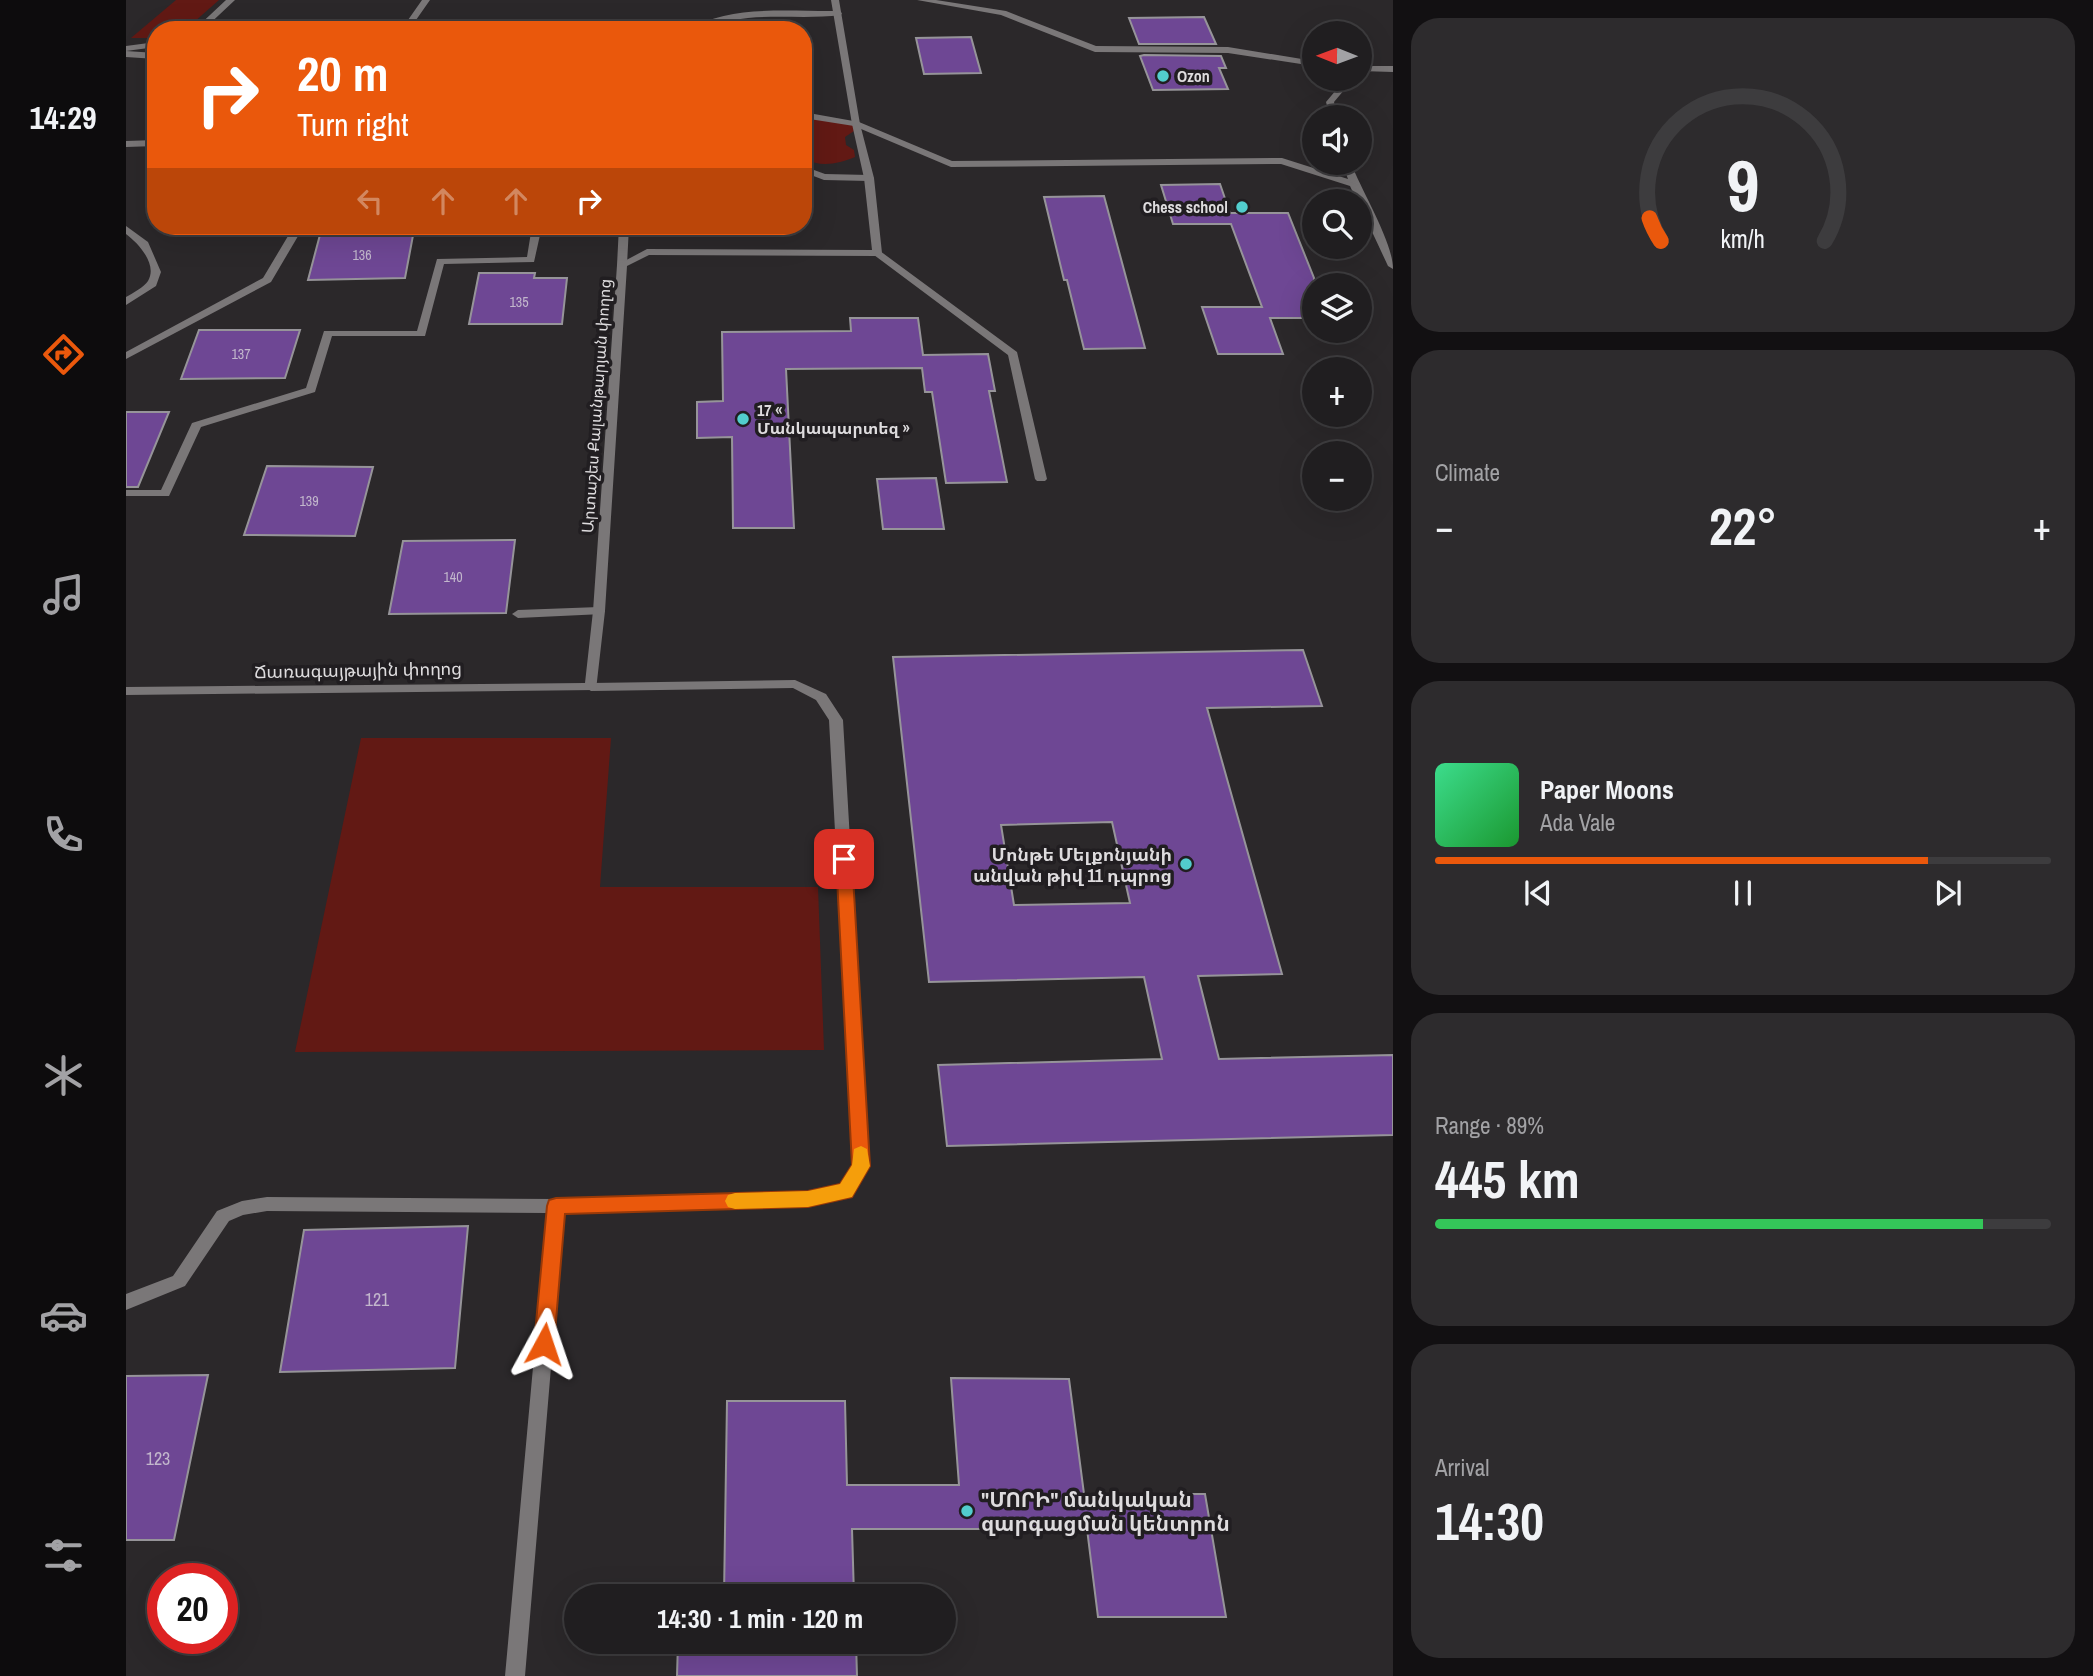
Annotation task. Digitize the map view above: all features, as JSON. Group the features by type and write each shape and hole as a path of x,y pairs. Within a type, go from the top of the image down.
{"street":[{"path":"208,21 231,0"},
{"path":"411,21 426,0"},
{"path":"835,0 856,124 869,178 877,253 1013,354 1041,479"},
{"path":"921,0 1003,13 1095,49 1228,50 1302,62"},
{"path":"717,21 738,17 838,13"},
{"path":"126,49 147,46"},
{"path":"126,54 147,55"},
{"path":"1372,69 1393,69"},
{"path":"812,117 856,124 951,164 1282,161 1354,184"},
{"path":"126,144 147,143"},
{"path":"812,172 824,177 869,178"},
{"path":"1351,175 1393,266"},
{"path":"126,229 145,244 156,272 152,284 126,302"},
{"path":"126,356 267,280 294,235"},
{"path":"126,493 165,494 196,425 311,390 328,333 421,334 440,261 531,260 535,235"},
{"path":"622,265 624,235"},
{"name":"Արտաշես Քալանթարյան փողոց","path":"591,687 599,611 622,265 647,252 877,253"},
{"path":"518,614 599,611"},
{"name":"Ճառագայթային փողոց","path":"126,691 795,684 821,698 836,720 861,1166 846,1191 808,1199 556,1206 267,1204 242,1208 223,1216 179,1281 126,1302"},
{"path":"515,1676 556,1206"}],"shaded area":[{"path":"176,0 219,0 195,21 151,21"},
{"path":"147,24 147,38 131,38"},
{"path":"812,119 832,119 853,125 854,131 845,137 846,145 854,150 855,157 829,164 812,162"},
{"path":"361,738 611,738 600,887 818,887 824,1050 295,1052"}],"building":[{"path":"1204,17 1216,44 1139,44 1129,18"},
{"path":"971,37 981,73 924,74 916,38"},
{"path":"1140,56 1221,56 1226,68 1219,68 1228,89 1153,90"},
{"path":"1220,184 1230,213 1288,213 1302,248 1302,259 1306,259 1312,273 1302,273 1302,318 1270,318 1283,354 1218,354 1202,307 1262,307 1231,224 1173,224 1161,185"},
{"path":"1104,196 1145,348 1084,349 1067,280 1064,280 1044,197"},
{"path":"320,235 413,235 405,278 308,280"},
{"path":"479,273 535,273 534,278 567,278 562,324 469,324"},
{"name":"17 « Մանկապարտեզ »","path":"850,318 918,318 923,355 988,354 995,391 989,391 1007,482 946,483 932,392 925,392 922,368 786,369 794,528 733,528 732,437 697,438 697,402 723,401 722,332 851,331"},
{"path":"199,330 300,330 285,378 181,379"},
{"path":"126,412 169,412 138,487 126,487"},
{"path":"267,466 373,467 355,536 244,535"},
{"path":"936,478 944,529 883,529 877,479"},
{"path":"515,540 506,613 389,614 403,541"},
{"name":"Մոնթե Մելքոնյանի անվան թիվ 11 դպրոց","path":"1303,650 1322,706 1207,708 1282,974 1198,976 1219,1059 1393,1055 1393,1135 947,1146 938,1065 1162,1059 1144,977 929,982 893,657","holes":["1112,822 1130,903 1014,905 1001,825"]},
{"path":"468,1226 455,1368 280,1372 304,1230"},
{"path":"208,1375 174,1540 126,1540 126,1376"},
{"name":"\"ՄՈՐԻ\" մանկական զարգացման կենտրոն","path":"951,1378 1069,1379 1084,1494 1205,1494 1226,1617 1098,1617 1087,1529 852,1529 854,1584 724,1584 727,1401 845,1401 847,1485 959,1485"},
{"path":"678,1654 856,1654 857,1676 677,1676"}],"slow traffic":[{"path":"735,1201 808,1199 846,1191 861,1166 861,1154"}],"place":[{"name":"Ozon","path":"1163,76"},
{"name":"Chess school","path":"1242,207"},
{"name":"17 « Մանկապարտեզ »","path":"743,419"},
{"name":"Մոնթե Մելքոնյանի անվան թիվ 11 դպրոց","path":"1186,864"},
{"name":"\"ՄՈՐԻ\" մանկական զարգացման կենտրոն","path":"967,1511"}],"route":[{"path":"544,1344 556,1206 808,1199 846,1191 861,1166 844,859"}]}
